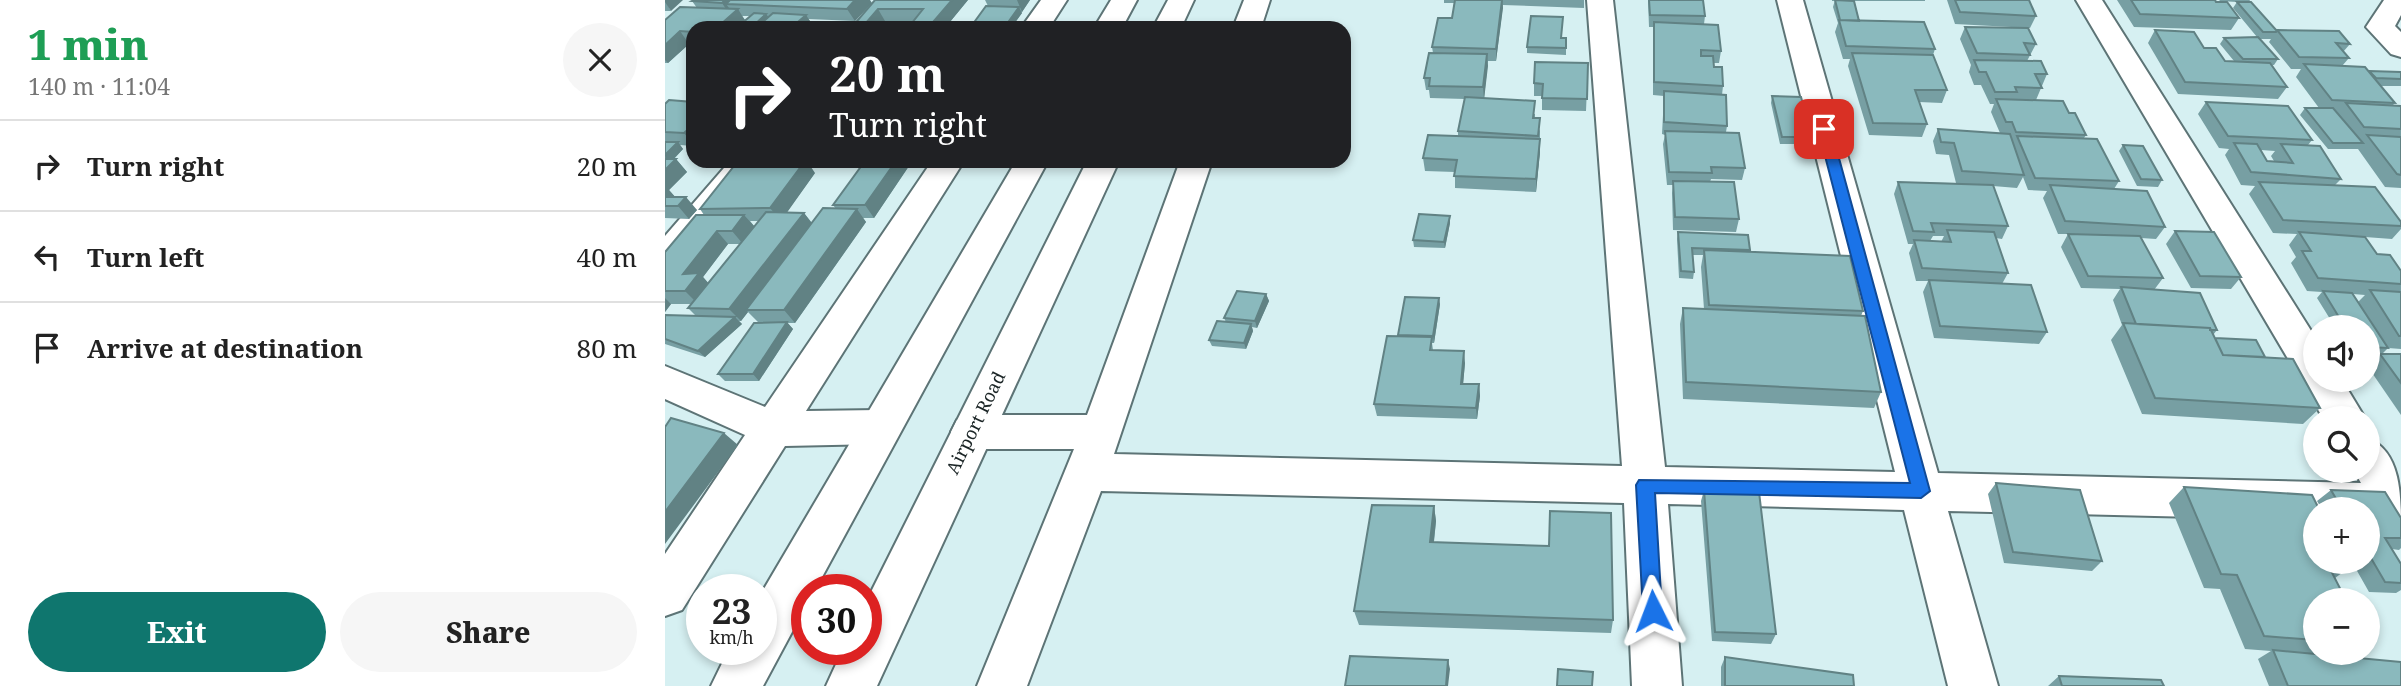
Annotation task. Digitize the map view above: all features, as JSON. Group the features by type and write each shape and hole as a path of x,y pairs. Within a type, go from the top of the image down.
{"street":[{"path":"1040,21 1054,0"},
{"path":"1112,21 1124,0"},
{"path":"1170,21 1181,0"},
{"path":"1250,21 1257,0"},
{"path":"1600,0 1645,485 1657,686"},
{"path":"1790,0 1973,686"},
{"path":"2089,0 2303,350"},
{"path":"2397,0 2380,27 2401,48"},
{"path":"665,260 742,168"},
{"path":"665,594 943,168"},
{"path":"777,611 1028,168"},
{"name":"Airport Road","path":"851,686 1100,168"},
{"path":"1003,686 1087,472 1194,168"},
{"path":"665,382 773,429 879,427"},
{"path":"972,432 1100,432"},
{"path":"1087,472 1921,491 2400,506"},
{"path":"2380,475 2400,506"},
{"path":"736,686 747,665"}],"building":[{"path":"725,0 722,3 692,1"},
{"path":"730,0 855,0 847,9 726,4"},
{"path":"875,0 952,0 934,21 913,21 923,9 878,9 868,21 857,21"},
{"path":"1455,0 1502,0 1496,49 1432,47 1438,18 1452,18"},
{"path":"1649,0 1703,0 1705,16 1650,15"},
{"path":"1835,0 1854,1 1859,21 1840,20"},
{"path":"1955,0 2029,0 2036,16 1960,12"},
{"path":"2131,0 2227,2 2239,18 2140,14"},
{"path":"2237,2 2251,2 2277,31 2263,32"},
{"path":"986,6 1019,7 1009,21 975,21"},
{"path":"680,7 738,9 724,21 686,21 686,31 680,31 665,45 665,20"},
{"path":"754,13 766,14 758,21 745,21"},
{"path":"773,13 806,15 799,21 764,21"},
{"path":"1531,16 1563,17 1561,38 1566,38 1566,48 1527,47"},
{"path":"1839,20 1924,22 1935,49 1846,46"},
{"path":"1654,22 1718,25 1721,51 1701,50 1701,56 1713,56 1714,67 1722,67 1723,86 1654,82"},
{"path":"1965,27 2028,28 2036,44 2024,43 2030,55 1977,53"},
{"path":"2155,30 2194,32 2204,48 2216,48 2225,61 2270,63 2287,87 2185,82"},
{"path":"2277,30 2339,31 2350,44 2336,43 2349,58 2299,57"},
{"path":"2258,37 2278,59 2243,59 2224,38"},
{"path":"1429,53 1487,54 1483,87 1429,86 1430,78 1424,78"},
{"path":"1852,53 1933,55 1947,90 1915,90 1927,124 1873,123"},
{"path":"1974,60 2041,61 2047,74 2035,74 2042,88 2015,87 2017,92 1995,92 1986,72 1979,72"},
{"path":"1535,62 1588,63 1587,99 1542,98 1543,84 1534,83"},
{"path":"2304,64 2365,67 2395,103 2332,100"},
{"path":"2369,71 2401,72 2401,79 2376,78"},
{"path":"1664,91 1726,95 1727,126 1664,122"},
{"path":"1772,96 1801,97 1812,137 1782,137"},
{"path":"1465,97 1535,101 1533,118 1540,118 1538,136 1458,131"},
{"path":"1996,99 2063,101 2069,113 2075,113 2086,135 2016,132 2012,122 2006,122"},
{"path":"669,100 686,101 684,133 665,132 665,104"},
{"path":"2206,102 2288,106 2312,140 2228,136"},
{"path":"2346,103 2401,106 2401,129 2364,127"},
{"path":"2305,108 2333,108 2363,143 2333,143"},
{"path":"1938,129 2010,134 2024,175 1962,171 1954,143 1941,142"},
{"path":"1665,131 1739,133 1745,168 1711,167 1712,173 1669,172"},
{"path":"1428,135 1540,139 1536,179 1454,176 1457,160 1423,158"},
{"path":"2367,135 2401,137 2401,175 2397,174"},
{"path":"2017,136 2097,139 2119,181 2035,178"},
{"path":"665,142 678,142 665,155"},
{"path":"2234,143 2257,144 2267,161 2293,163 2281,144 2320,146 2341,179 2251,172"},
{"path":"2123,145 2143,146 2162,180 2141,179"},
{"path":"665,159 676,159 665,170"},
{"path":"732,168 800,168 770,208 700,209"},
{"path":"860,168 891,168 865,205 833,205"},
{"path":"1673,181 1734,182 1739,219 1675,217"},
{"path":"1898,182 1993,185 2008,226 1931,223 1934,232 1913,231"},
{"path":"2259,182 2375,187 2401,222 2401,226 2283,220"},
{"path":"2050,185 2147,191 2165,227 2065,221"},
{"path":"665,197 686,197 678,206 665,206"},
{"path":"823,208 857,209 784,310 746,310"},
{"path":"766,212 804,213 729,309 688,308"},
{"path":"1419,214 1450,216 1444,242 1413,240"},
{"path":"696,215 744,215 732,231 717,231 683,274 699,273 685,291 665,291 665,252"},
{"path":"1947,230 1994,232 2008,273 1922,268 1914,240 1951,242"},
{"path":"2175,231 2214,232 2241,277 2200,276"},
{"path":"1678,232 1748,235 1750,250 1692,248 1694,272 1681,271"},
{"path":"2299,232 2365,237 2377,254 2390,255 2401,271 2401,284 2318,278 2302,251 2311,251"},
{"path":"2068,234 2140,236 2163,278 2088,276"},
{"path":"1704,250 1850,256 1863,311 1709,305"},
{"path":"1929,280 2031,285 2047,332 1940,326"},
{"path":"2121,287 2200,293 2217,330 2136,324"},
{"path":"2370,290 2401,292 2401,336 2399,336"},
{"path":"1237,291 1266,294 1255,321 1224,318"},
{"path":"2323,291 2352,293 2366,315 2338,315"},
{"path":"1405,297 1439,298 1433,336 1398,335"},
{"path":"1683,308 1865,316 1881,392 1686,382"},
{"path":"665,315 735,317 698,351 665,339"},
{"path":"1217,321 1251,324 1244,343 1209,340"},
{"path":"787,322 753,374 718,374 754,323"},
{"path":"2123,323 2210,328 2223,355 2293,359 2303,377 2303,392 2311,392 2319,406 2303,407 2155,398"},
{"path":"1387,336 1432,337 1430,350 1464,351 1461,384 1479,384 1476,408 1374,404"},
{"path":"2380,336 2388,348 2380,348"},
{"path":"2215,338 2256,340 2265,357 2223,355"},
{"path":"2380,354 2401,354 2401,383"},
{"path":"671,418 724,433 665,512 665,427"},
{"path":"1996,483 2080,490 2102,561 2013,552"},
{"path":"2184,487 2312,495 2313,497 2303,497 2303,574 2333,574 2340,588 2303,588 2303,639 2264,636 2237,575 2221,574"},
{"path":"1704,490 1759,492 1776,634 1715,632"},
{"path":"2331,490 2385,492 2401,518 2401,538 2385,538 2401,564 2401,583 2385,582 2380,573 2380,497 2335,497"},
{"path":"1372,505 1434,506 1430,542 1549,546 1550,511 1611,513 1613,620 1354,611"},
{"path":"2273,650 2303,653 2303,665 2380,665 2380,660 2401,662 2401,686 2288,686"},
{"path":"1350,656 1448,660 1446,686 1345,686"},
{"path":"1725,657 1853,675 1854,686 1725,686"},
{"path":"1558,669 1593,672 1592,686 1557,686"},
{"path":"2059,676 2161,680 2164,686 2062,686"}],"route":[{"path":"1653,611 1645,485 1921,491 1824,129"}]}
